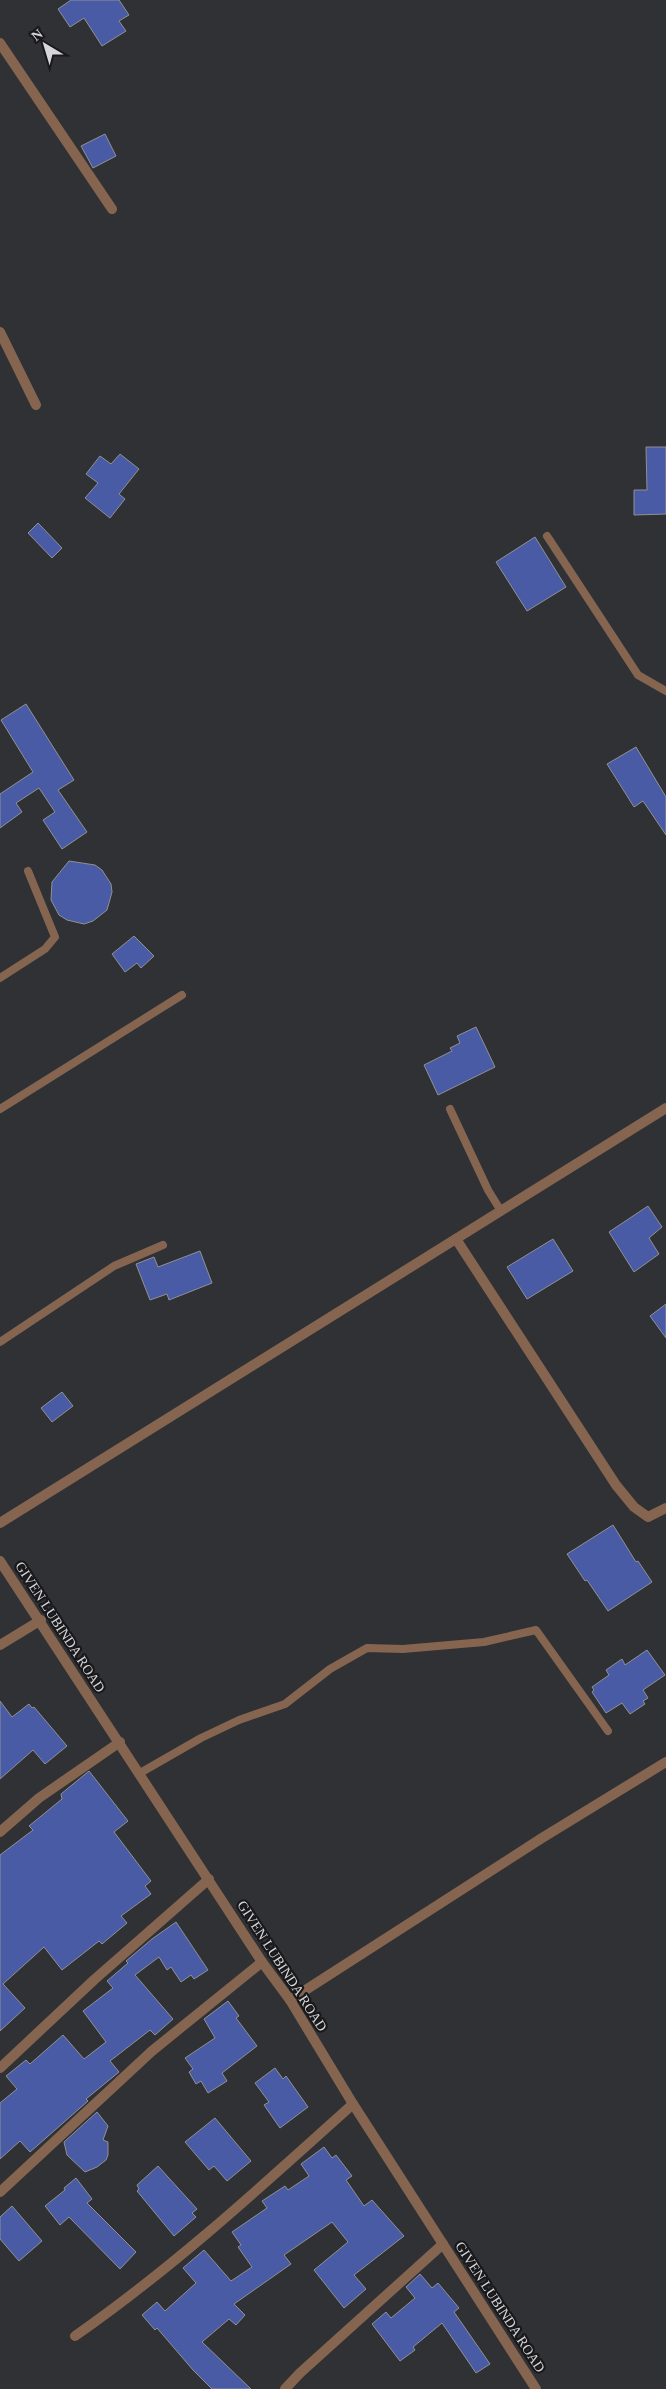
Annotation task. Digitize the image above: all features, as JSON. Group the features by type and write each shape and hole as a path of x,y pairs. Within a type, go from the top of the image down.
{"street":[{"path":"0,43 112,209"},
{"path":"0,332 36,404"},
{"path":"0,1524 666,1108"},
{"path":"456,1239 616,1486 634,1507 648,1516 666,1508"},
{"name":"GIVEN LUBINDA ROAD","path":"0,1561 41,1620 262,1962 290,2000 353,2104 536,2389"},
{"path":"0,1645 41,1620"},
{"path":"0,1832 39,1798 120,1742"},
{"path":"290,2000 542,1838 666,1762"},
{"path":"0,2068 95,1979 209,1879"},
{"path":"0,2192 152,2052 262,1962"},
{"path":"74,2336 125,2301 198,2242 353,2104"},
{"path":"287,2388 443,2244"}],"lane":[{"path":"547,536 638,675 666,691"},
{"path":"0,978 45,949 55,936 28,871"},
{"path":"0,1109 182,995"},
{"path":"450,1108 488,1190 501,1211"},
{"path":"0,1342 114,1266 163,1245"},
{"path":"140,1773 201,1738 239,1720 285,1704 330,1669 367,1648 403,1649 484,1642 536,1630 608,1731"}],"building":[{"path":"71,0 119,0 129,15 119,21 126,31 102,46 84,18 70,27 58,9"},
{"path":"105,134 116,156 93,168 81,146"},
{"path":"646,447 666,447 666,514 634,515 634,490 647,490"},
{"path":"120,454 139,469 119,494 125,499 110,518 85,498 98,483 86,474 100,456 111,464"},
{"path":"38,523 62,548 52,558 28,533"},
{"path":"535,537 566,587 527,611 496,562"},
{"path":"26,704 74,780 58,790 87,832 62,849 43,820 55,812 39,788 16,803 22,812 0,828 0,794 33,772 1,720"},
{"path":"636,747 666,797 666,835 643,801 634,807 607,764"},
{"path":"69,861 95,865 102,870 111,884 112,892 107,910 93,921 84,924 67,920 59,915 51,900 52,882"},
{"path":"134,936 154,956 141,968 137,963 125,972 112,954"},
{"path":"476,1027 495,1067 438,1095 424,1065 452,1051 450,1048 460,1043 457,1036"},
{"path":"648,1206 662,1227 649,1238 659,1254 634,1272 609,1232"},
{"path":"553,1239 573,1271 527,1299 507,1267"},
{"path":"200,1251 212,1283 169,1300 167,1294 150,1300 136,1264 154,1257 158,1267"},
{"path":"666,1304 666,1338 650,1316"},
{"path":"62,1392 73,1406 52,1422 41,1408"},
{"path":"613,1525 636,1562 638,1561 652,1582 608,1611 567,1554"},
{"path":"647,1650 665,1675 643,1690 648,1698 643,1701 645,1704 630,1714 622,1703 606,1713 592,1692 594,1690 592,1687 609,1675 606,1670 622,1659 625,1665"},
{"path":"0,1701 12,1717 29,1704 32,1708 34,1707 67,1746 45,1764 33,1750 0,1779"},
{"path":"89,1771 128,1821 114,1832 151,1881 145,1886 151,1894 121,1916 127,1923 102,1944 99,1941 62,1970 44,1947 3,1984 25,2008 0,2031 0,1855 33,1830 29,1826 62,1799 61,1794"},
{"path":"176,1922 208,1970 194,1979 191,1975 181,1982 171,1967 167,1970 159,1957 135,1975 173,2019 155,2035 150,2030 110,2061 119,2072 86,2099 88,2101 30,2152 20,2141 0,2159 0,2103 17,2089 6,2076 26,2060 30,2064 63,2035 84,2059 106,2042 83,2011 113,1988 107,1981 128,1963 126,1961"},
{"path":"228,2001 239,2016 236,2018 257,2046 222,2073 227,2081 208,2093 201,2081 196,2084 189,2072 193,2069 185,2058 215,2038 204,2019"},
{"path":"275,2068 283,2079 286,2076 308,2107 280,2128 264,2105 269,2102 255,2083"},
{"path":"97,2112 108,2126 103,2140 108,2142 108,2155 106,2160 97,2167 85,2172 67,2155 64,2142"},
{"path":"215,2118 251,2161 227,2181 214,2166 209,2170 185,2142"},
{"path":"324,2147 332,2158 336,2155 352,2176 346,2180 364,2206 372,2200 404,2236 354,2275 366,2289 344,2308 314,2270 348,2242 332,2222 284,2255 291,2264 234,2304 245,2315 236,2325 229,2319 202,2342 251,2389 212,2389 157,2328 155,2330 142,2315 157,2302 165,2311 196,2283 183,2268 204,2250 231,2281 252,2267 238,2247 241,2245 232,2232 267,2208 262,2201 285,2186 288,2190 309,2176 301,2164"},
{"path":"158,2166 197,2209 192,2213 196,2217 174,2236 137,2191 139,2189 137,2185"},
{"path":"76,2178 92,2199 87,2203 136,2252 120,2269 69,2217 60,2225 45,2206 65,2190 64,2188"},
{"path":"12,2206 42,2241 19,2261 0,2239 0,2217"},
{"path":"420,2274 432,2288 438,2283 459,2308 454,2312 490,2364 476,2373 442,2323 413,2347 415,2350 400,2361 372,2324 386,2312 391,2318 415,2298 406,2287"}]}
